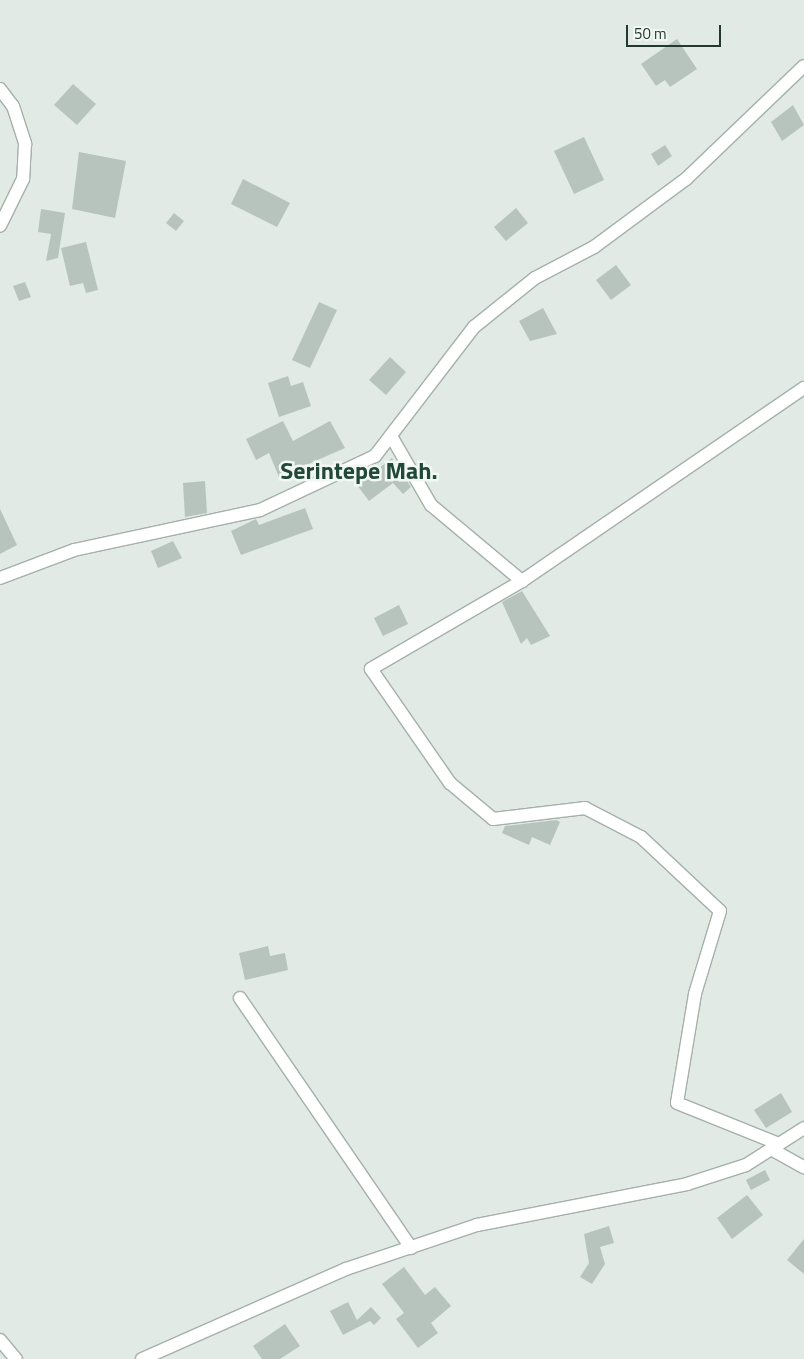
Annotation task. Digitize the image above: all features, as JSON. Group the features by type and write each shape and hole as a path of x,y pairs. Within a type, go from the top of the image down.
{"street":[{"path":"0,578 74,550 260,510 375,456 474,327 534,278 594,247 686,178 804,66"},
{"path":"0,89 13,106 25,144 23,179 0,226"},
{"path":"804,388 522,581 371,668 450,783 492,819 586,808 641,838 720,911 695,994 677,1103 775,1147 804,1167"},
{"path":"390,436 431,505 522,581"},
{"path":"240,998 411,1248"},
{"path":"142,1359 261,1304 477,1224 687,1184 746,1165 804,1128"},
{"path":"0,1340 16,1359"}],"building":[{"path":"677,39 697,69 670,87 665,80 656,86 641,64"},
{"path":"73,84 96,104 77,125 54,105"},
{"path":"793,105 804,125 782,141 771,122"},
{"path":"584,137 604,180 574,194 554,151"},
{"path":"665,145 672,156 658,166 651,154"},
{"path":"79,152 126,161 115,218 72,209"},
{"path":"243,179 290,203 277,227 231,204"},
{"path":"516,208 528,223 506,241 494,227"},
{"path":"41,209 65,213 58,258 46,261 51,234 38,232"},
{"path":"174,213 184,221 176,231 166,223"},
{"path":"86,242 98,290 86,293 83,283 70,286 61,248"},
{"path":"616,265 631,285 611,300 596,280"},
{"path":"25,282 31,297 19,301 13,286"},
{"path":"319,302 337,310 310,368 292,360"},
{"path":"543,308 557,334 530,341 519,321"},
{"path":"390,357 406,372 386,395 369,380"},
{"path":"288,376 291,386 303,382 311,406 279,417 268,383"},
{"path":"283,421 293,441 330,421 345,448 279,477 269,453 256,460 246,439"},
{"path":"392,458 411,487 403,494 393,483 369,501 357,485"},
{"path":"205,481 207,513 185,517 183,483"},
{"path":"305,508 313,529 241,555 231,531 256,519 259,525"},
{"path":"0,509 17,545 0,554"},
{"path":"173,541 182,558 158,568 151,551"},
{"path":"522,591 550,636 531,645 527,638 521,644 502,602"},
{"path":"399,605 408,624 383,636 374,618"},
{"path":"556,820 560,822 550,845 532,837 529,845 502,833 505,826"},
{"path":"268,946 270,956 285,953 288,970 245,980 239,953"},
{"path":"781,1093 792,1112 766,1128 754,1110"},
{"path":"765,1170 770,1180 751,1190 746,1180"},
{"path":"747,1195 763,1215 732,1239 717,1218"},
{"path":"609,1226 614,1243 600,1247 605,1264 592,1284 580,1277 589,1263 584,1234"},
{"path":"804,1239 804,1274 787,1260"},
{"path":"404,1267 425,1295 435,1287 451,1306 431,1323 438,1333 418,1348 396,1319 404,1313 382,1284"},
{"path":"348,1302 357,1320 371,1307 381,1318 374,1325 370,1321 343,1335 330,1311"},
{"path":"285,1324 300,1346 280,1359 262,1359 253,1346"}],"district":[{"name":"Serintepe Mah.","path":"359,471"}]}
